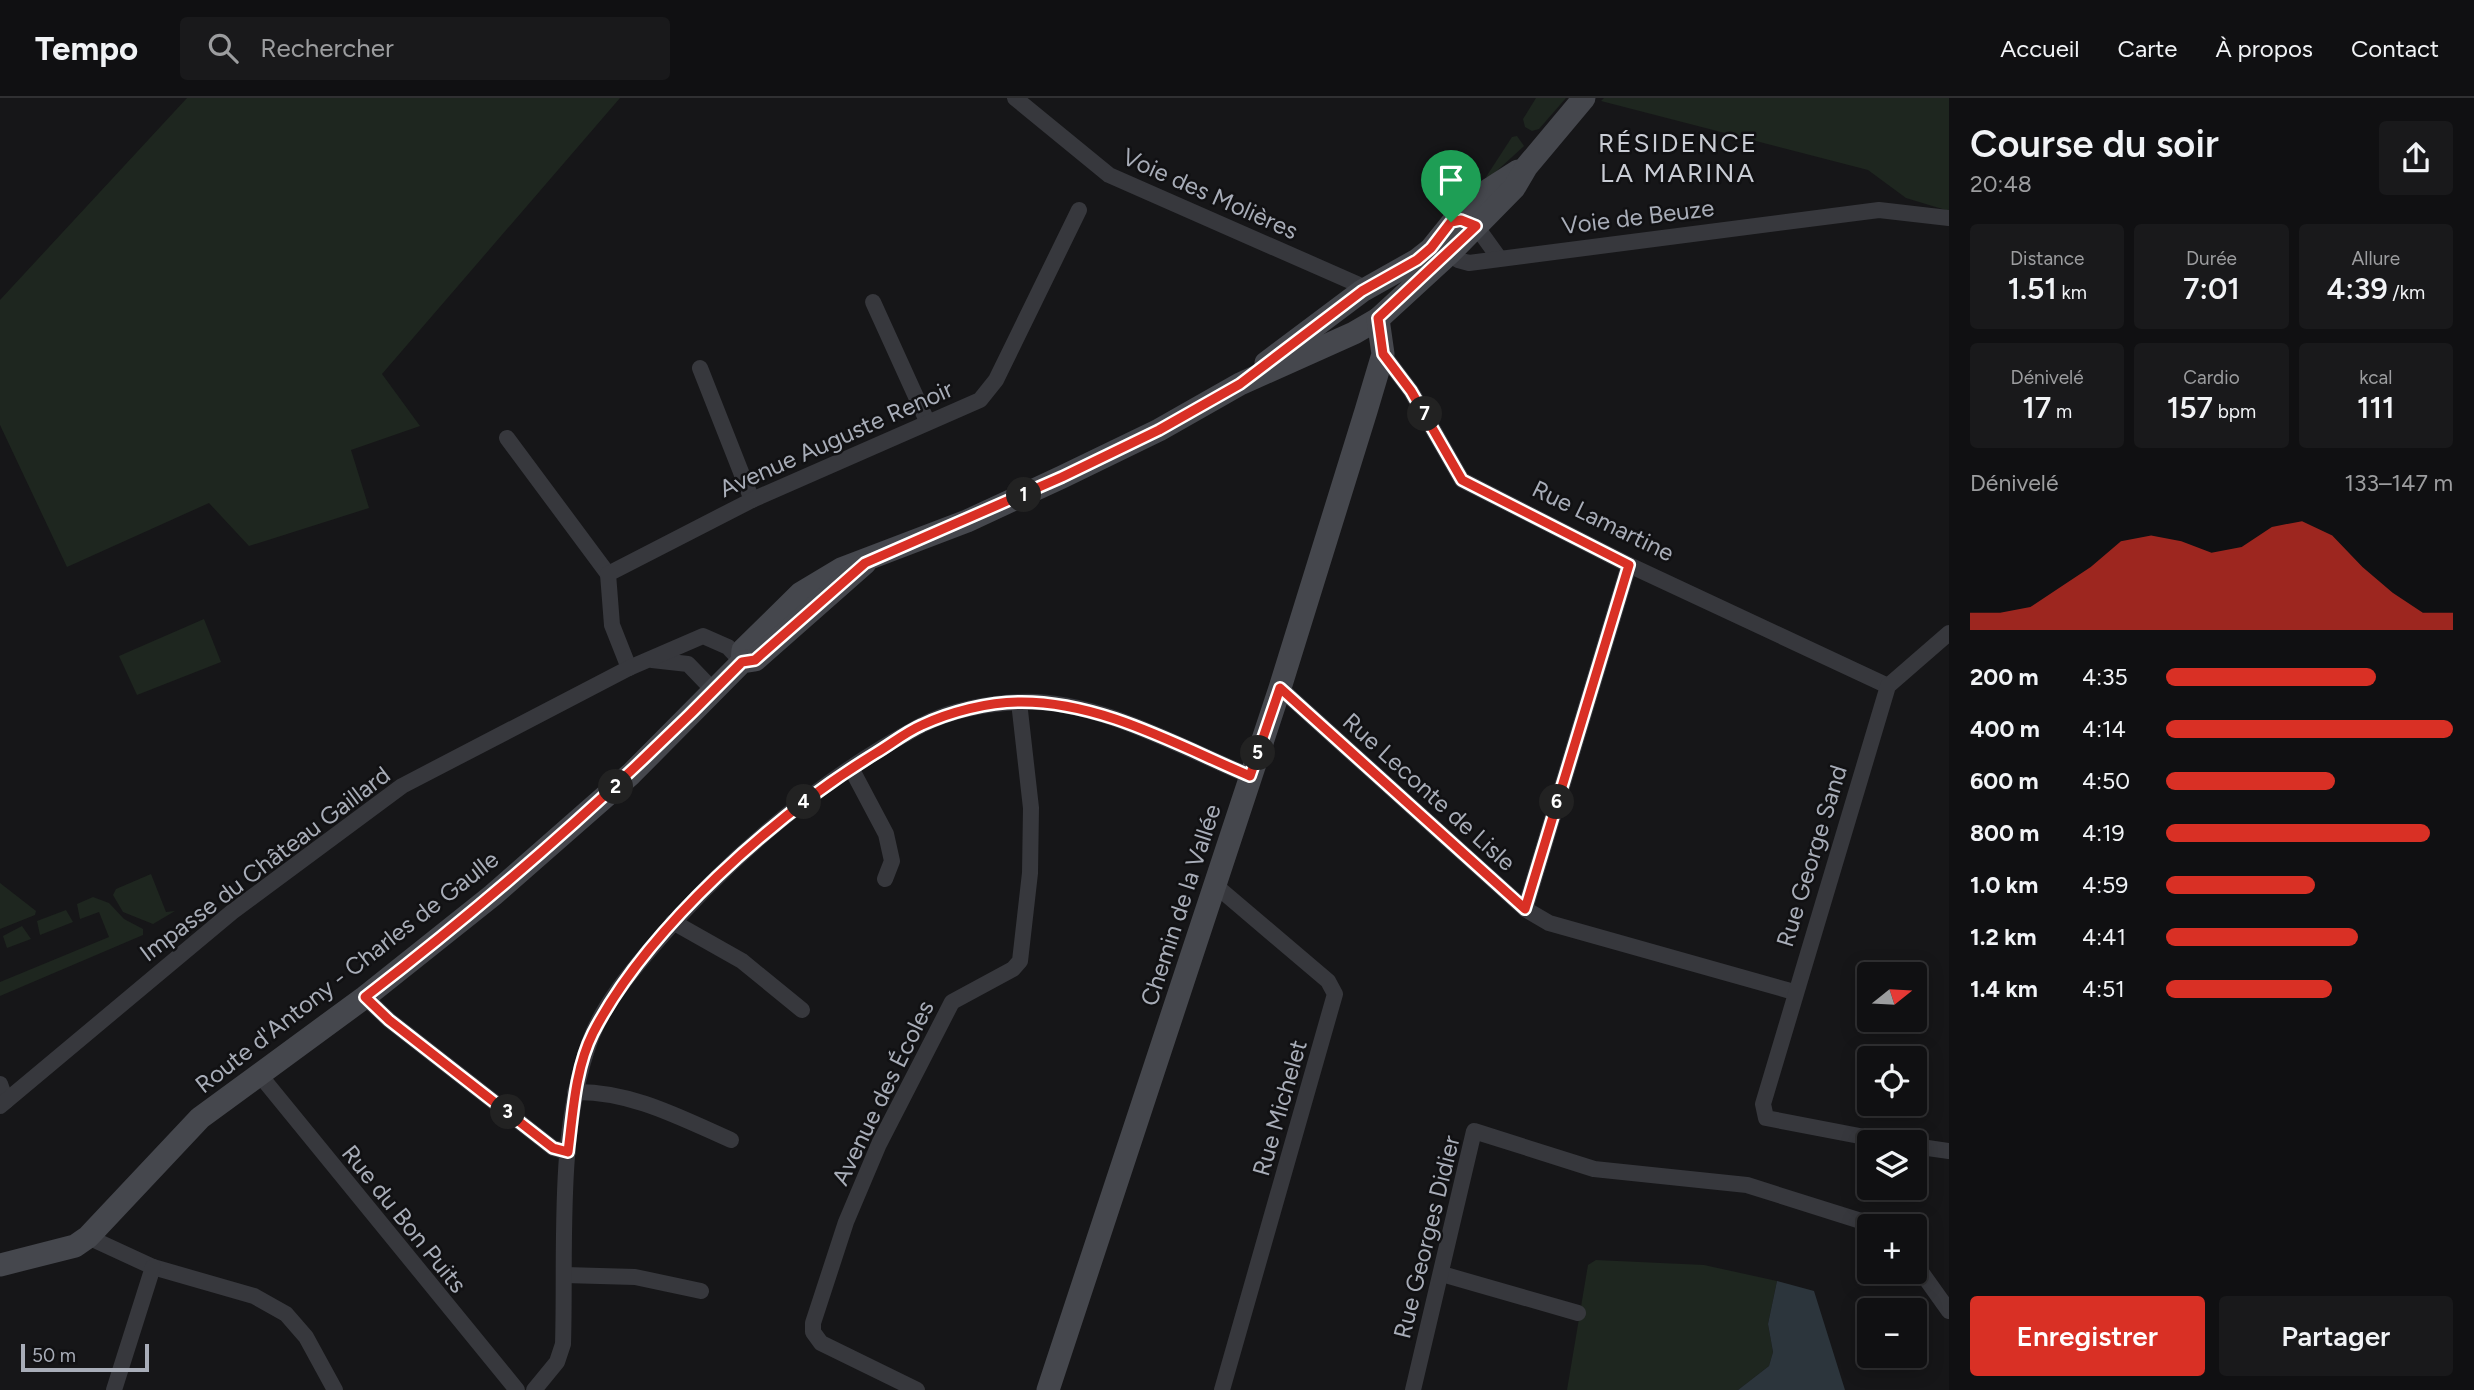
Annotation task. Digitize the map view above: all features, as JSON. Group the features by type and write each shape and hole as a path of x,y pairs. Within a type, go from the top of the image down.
{"street":[{"name":"Voie des Molières","path":"1015,98 1109,175 1357,284 1361,292"},
{"name":"Route d'Antony - Charles de Gaulle","path":"1240,384 1361,292 1417,260 1448,237 1476,226 1514,188 1527,166 1584,98"},
{"name":"Route d'Antony - Charles de Gaulle","path":"0,1265 75,1246 88,1237 186,1131 365,997 494,895 631,775 742,662 755,660 865,563 1062,477 1159,430 1240,384 1376,319 1448,237 1468,203 1527,166"},
{"name":"Voie de Beuze","path":"1448,237 1458,260 1469,263 1879,210 1949,218"},
{"name":"Avenue Auguste Renoir","path":"608,575 752,500 979,400 996,380 1079,211"},
{"path":"1476,226 1499,258"},
{"name":"Rue Lamartine","path":"1361,292 1353,309 1376,319 1383,354 1411,391 1462,480 1629,565 1888,686"},
{"path":"1361,292 1378,292 1386,302 1376,319"},
{"path":"873,302 927,421"},
{"name":"Chemin de la Vallée","path":"1048,1390 1280,688 1383,354"},
{"path":"700,368 752,500"},
{"path":"507,438 608,575 612,625 629,668"},
{"path":"1525,909 1629,565"},
{"path":"1888,686 1949,633"},
{"name":"Impasse du Château Gaillard","path":"3,1103 215,925 402,786 629,668 703,636 728,647 742,662"},
{"name":"Impasse du Château Gaillard","path":"649,660 688,664 714,691"},
{"name":"Rue George Sand","path":"1857,1136 1766,1118 1763,1104 1794,992 1888,686"},
{"name":"Rue Leconte de Lisle","path":"1280,688 1525,909 1549,923 1794,992"},
{"path":"534,1390 557,1362 563,1344 568,1152 575,1092 592,1036 608,1006 636,966 673,922 749,848 851,768 922,725 970,709 1019,702 1068,706 1103,715 1250,776"},
{"name":"Avenue des Écoles","path":"917,1390 821,1343 813,1332 813,1323 846,1222 879,1144 952,1002 1013,970 1020,961 1030,873 1031,808 1019,702"},
{"path":"851,768 886,834 892,861 885,879"},
{"name":"Rue Michelet","path":"1215,885 1328,981 1335,994 1222,1390"},
{"path":"673,922 742,961 802,1010"},
{"path":"365,997 389,1020 553,1148 568,1152"},
{"name":"Rue du Bon Puits","path":"259,1074 517,1390"},
{"name":"Impasse du Château Gaillard","path":"0,1084 3,1103"},
{"path":"575,1092 623,1097 642,1102 731,1140"},
{"name":"Rue Georges Didier","path":"1413,1390 1474,1130 1594,1169 1747,1185 1857,1220"},
{"path":"1927,1148 1949,1151"},
{"path":"88,1237 153,1267 254,1296 286,1314 306,1337 335,1390"},
{"path":"114,1390 153,1267"},
{"path":"565,1275 635,1278 701,1291"},
{"path":"1442,1275 1578,1313"},
{"path":"1927,1280 1949,1311"}],"shaded area":[{"path":"187,98 620,98 382,374 420,426 351,450 369,508 249,546 209,503 67,567 0,425 0,300"},
{"path":"1536,98 1566,98 1539,129 1532,131 1525,127 1523,119"},
{"path":"1604,98 1949,98 1949,211 1906,198 1868,170 1601,101"},
{"path":"1517,136 1524,146 1489,178 1486,177 1512,137"},
{"path":"204,619 221,662 137,695 119,656"},
{"path":"151,874 166,912 175,911 153,924 123,912 113,895 116,889"},
{"path":"0,883 36,911 35,915 0,929"},
{"path":"93,897 109,903 124,919 143,929 143,935 0,996 0,982 109,937 99,912 80,919 77,904"},
{"path":"66,910 73,922 40,935 37,921"},
{"path":"22,926 31,939 7,948 3,936"},
{"path":"1596,1260 1704,1265 1777,1281 1768,1324 1773,1352 1769,1366 1738,1390 1567,1390 1588,1265"},
{"path":"1777,1281 1814,1291 1845,1390 1738,1390 1769,1366 1773,1352 1768,1324"}],"district":[{"name":"RÉSIDENCE LA MARINA","path":"1678,158"}],"route":[{"path":"1461,220 1476,226 1408,293 1378,318 1383,354 1411,391 1462,480 1629,565 1525,909 1280,688 1250,776 1103,715 1068,706 1019,702 970,709 922,725 851,768 797,807 749,848 673,922 614,996 592,1036 575,1092 568,1152 553,1148 389,1020 365,997 494,895 631,775 742,662 755,660 865,563 967,521 1062,477 1159,430 1240,384 1362,291 1417,260 1431,248 1451,222 1461,220"}]}
